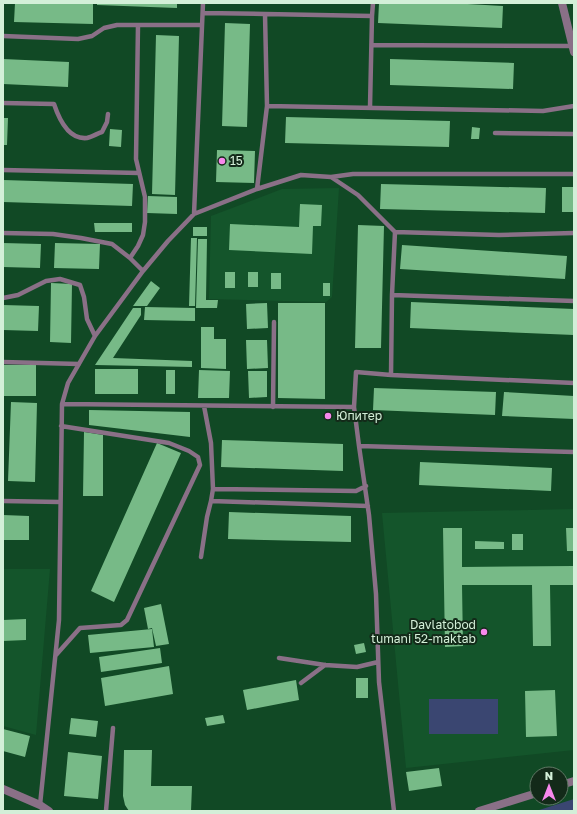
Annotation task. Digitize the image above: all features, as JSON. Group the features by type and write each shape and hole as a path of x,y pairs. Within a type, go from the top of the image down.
{"street":[{"path":"562,3 573,49"},
{"path":"3,789 48,811"},
{"path":"479,811 529,795"}],"lane":[{"path":"194,214 203,3"},
{"path":"370,107 373,3"},
{"path":"203,13 372,16"},
{"path":"257,189 267,106 265,14"},
{"path":"3,36 78,39 92,36 104,28 117,25 202,25"},
{"path":"130,258 140,240 145,222 144,197 136,159 138,25"},
{"path":"372,45 573,49"},
{"path":"3,103 54,104 58,117 66,129 76,136 88,138 102,132 107,122 108,114"},
{"path":"267,106 370,107 477,111 543,111 574,106"},
{"path":"495,133 574,134"},
{"path":"3,170 139,173"},
{"path":"40,806 56,655 58,620 62,404 68,383 95,336 143,271 168,241 194,214 257,189 301,175 331,177 353,174 574,174"},
{"path":"331,177 358,195 395,232 499,235 574,233"},
{"path":"391,375 392,295 395,232"},
{"path":"3,233 53,234 112,244 130,258 143,271"},
{"path":"3,298 18,295 46,281 60,279 80,285 84,297 87,319 95,336"},
{"path":"392,295 574,301"},
{"path":"272,407 274,322"},
{"path":"3,362 79,364"},
{"path":"394,811 379,682 376,594 368,506 354,407 356,372 391,375 574,383"},
{"path":"62,404 354,407"},
{"path":"201,557 213,489 211,443 208,419 204,406"},
{"path":"56,655 80,628 121,625 127,620 200,465 198,457 189,451 169,443 61,426"},
{"path":"359,446 574,452"},
{"path":"213,489 356,491 366,486"},
{"path":"3,501 60,502"},
{"path":"211,501 368,506"},
{"path":"279,658 325,665 357,667 378,662"},
{"path":"301,683 325,665"},
{"path":"106,811 112,728"}],"shaded area":[{"path":"339,188 332,297 326,302 209,299 211,216 282,189"},
{"name":"Davlatobod tumani 52-maktab","path":"574,509 574,750 406,768 382,513"},
{"path":"3,569 50,569 36,735 3,726"},
{"path":"429,699 498,699 498,734 429,734"},
{"path":"574,799 574,811 536,811 552,806 569,806 569,801"}],"building":[{"path":"15,3 93,3 93,24 14,22"},
{"path":"97,3 177,3 177,8 97,5"},
{"path":"379,3 450,3 503,6 502,28 378,23"},
{"path":"225,23 250,24 247,127 222,126"},
{"path":"156,35 179,36 175,195 152,194"},
{"path":"3,59 69,62 68,87 3,84"},
{"path":"390,59 514,63 513,89 390,85"},
{"path":"286,117 450,121 449,147 285,143"},
{"path":"3,118 8,118 7,145 3,145"},
{"path":"472,127 480,128 479,139 471,139"},
{"path":"110,129 122,130 121,147 109,146"},
{"path":"217,150 255,151 254,183 216,182"},
{"path":"3,180 133,184 132,206 3,202"},
{"path":"381,184 546,188 545,213 380,209"},
{"path":"562,187 574,187 574,212 562,212"},
{"path":"148,196 177,197 177,214 147,213"},
{"path":"300,204 322,205 321,226 313,226 312,254 229,250 230,224 299,227"},
{"path":"94,223 132,223 132,232 95,232"},
{"path":"358,225 384,226 381,348 355,348"},
{"path":"193,227 207,227 207,236 193,236"},
{"path":"191,238 197,238 195,306 189,306"},
{"path":"198,239 207,239 206,300 218,300 217,308 196,308"},
{"path":"3,243 41,244 40,268 3,267"},
{"path":"55,243 100,244 99,269 54,268"},
{"path":"402,245 567,256 565,279 400,269"},
{"path":"225,272 235,272 235,288 225,288"},
{"path":"248,272 258,272 258,287 248,287"},
{"path":"271,273 281,273 281,289 271,289"},
{"path":"151,281 160,288 147,306 133,306"},
{"path":"51,283 72,284 71,343 50,342"},
{"path":"323,283 330,283 330,296 323,296"},
{"path":"411,302 574,309 574,335 410,328"},
{"path":"267,303 268,328 247,329 246,304"},
{"path":"278,303 325,303 325,399 278,398"},
{"path":"3,305 39,306 38,331 3,330"},
{"path":"145,307 195,308 195,321 144,320"},
{"path":"133,308 141,308 141,315 113,358 192,361 192,367 95,365"},
{"path":"201,327 214,327 214,339 226,339 226,369 201,368"},
{"path":"246,340 267,340 268,368 247,369"},
{"path":"3,365 36,365 36,396 3,396"},
{"path":"95,369 138,369 138,394 95,394"},
{"path":"166,370 175,370 175,394 166,394"},
{"path":"199,370 230,371 229,398 198,398"},
{"path":"248,371 267,371 267,397 249,398"},
{"path":"374,388 496,392 495,415 373,410"},
{"path":"504,392 574,396 574,419 502,416"},
{"path":"11,402 37,403 35,482 8,481"},
{"path":"89,410 190,412 190,437 89,425"},
{"path":"84,432 103,435 103,496 83,496"},
{"path":"222,440 343,444 343,471 221,467"},
{"path":"157,443 181,453 114,602 91,591"},
{"path":"420,462 552,468 551,491 419,485"},
{"path":"229,512 351,516 351,542 228,539"},
{"path":"3,515 29,516 29,540 3,540"},
{"path":"443,528 462,528 462,567 574,566 574,585 550,585 551,646 533,646 532,585 462,585 463,646 445,647"},
{"path":"566,528 574,528 574,551 567,551"},
{"path":"512,534 523,534 523,550 512,550"},
{"path":"475,541 504,542 504,549 475,549"},
{"path":"161,604 169,644 156,646 152,628 148,629 144,608"},
{"path":"26,619 26,640 3,641 3,620"},
{"path":"152,629 154,647 90,653 88,635"},
{"path":"364,643 366,652 356,654 354,645"},
{"path":"160,648 162,663 101,672 99,657"},
{"path":"169,666 173,694 105,706 101,678"},
{"path":"356,678 368,678 368,698 356,698"},
{"path":"296,680 299,700 247,710 243,690"},
{"path":"555,690 557,736 526,737 525,691"},
{"path":"223,715 225,723 207,726 205,718"},
{"path":"71,718 98,721 96,737 69,734"},
{"path":"3,729 30,736 25,757 3,751"},
{"path":"124,750 152,750 151,786 192,786 191,811 129,811 125,805 123,796"},
{"path":"68,752 102,756 98,799 64,796"},
{"path":"439,768 442,786 409,791 406,772"}],"place":[{"name":"15","path":"222,161"},
{"name":"Юпитер","path":"328,416"},
{"name":"Davlatobod tumani 52-maktab","path":"484,632"}]}
